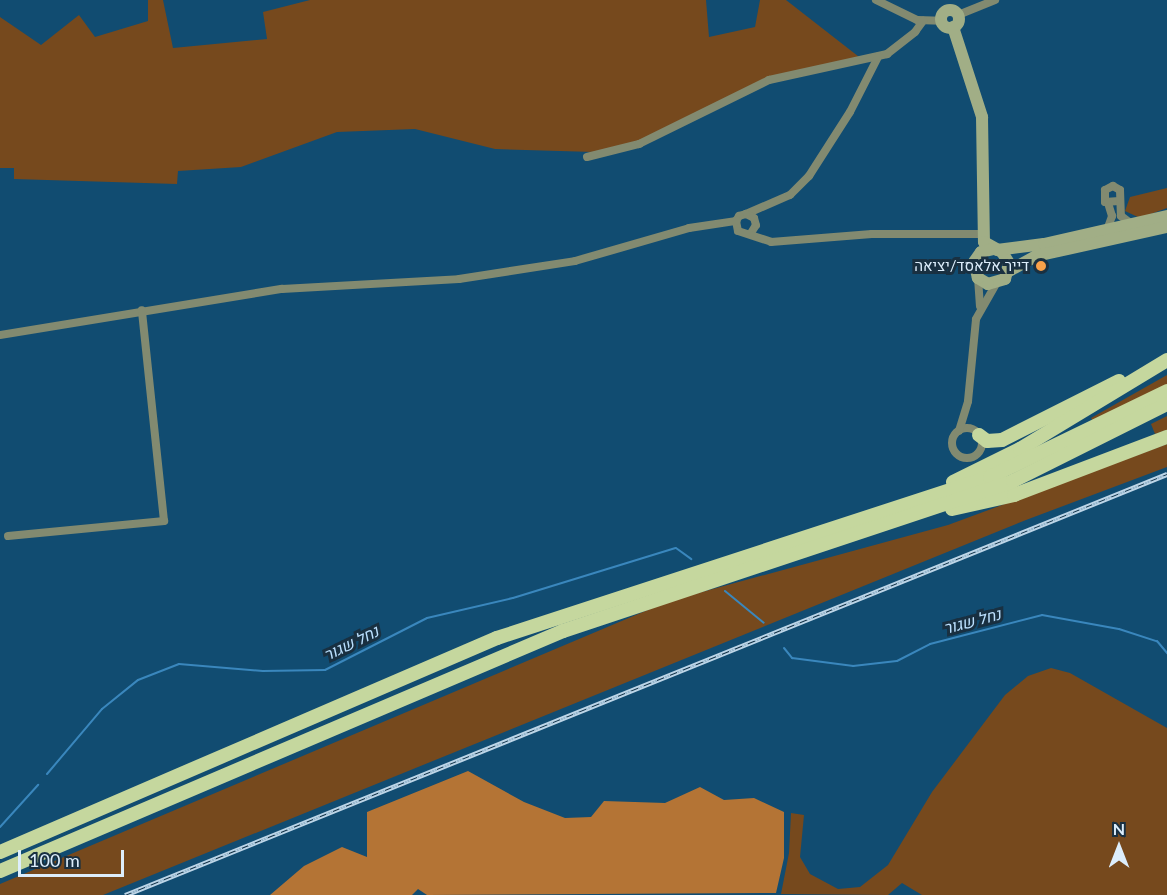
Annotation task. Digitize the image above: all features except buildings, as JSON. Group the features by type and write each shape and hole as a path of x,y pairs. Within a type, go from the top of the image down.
{"highway":[{"path":"891,511 1020,449 1167,360"},
{"path":"977,433 987,441 1002,440 1101,388 1152,369"},
{"path":"0,852 497,638 891,511 1009,469 1167,391"},
{"path":"0,871 563,631 1013,481 1167,404"},
{"path":"923,512 985,504 1167,437"}],"main road":[{"path":"948,11 982,117 979,234 974,268 978,278 997,283 1008,271 1036,256 1167,227"},
{"path":"976,257 995,249 1106,232 1167,216"},
{"path":"979,234 986,245 1008,259 1008,271"}],"street":[{"path":"876,0 899,14 923,21"},
{"path":"587,157 639,144 769,80 878,57 915,32 923,21 948,11 995,0"},
{"path":"0,335 282,288 471,277 575,261 688,228 736,221 746,214 790,195 809,176 850,112 878,57"},
{"path":"1106,232 1112,216 1103,193 1110,186 1120,190 1121,216 1134,226"},
{"path":"1108,203 1119,201"},
{"path":"746,214 756,221 751,233"},
{"path":"736,221 741,233 751,233 771,242 872,234 979,234"},
{"path":"968,401 980,449 964,458 952,445 968,401 973,338 980,306 978,278"},
{"path":"980,306 997,283"},
{"path":"8,536 164,521 142,310"},
{"path":"959,430 977,433"}],"shaded area":[{"path":"148,0 163,0 173,48 267,39 263,12 310,0 706,0 709,37 755,27 760,0 786,0 863,60 761,84 636,143 594,152 495,149 415,129 337,132 241,167 178,171 177,184 14,179 14,168 0,168 0,17 41,45 79,15 95,37 148,21"},
{"path":"1167,188 1167,208 1140,218 1125,211 1130,197"},
{"path":"1167,375 1167,386 1096,425 1091,418"},
{"path":"1167,416 1167,430 1155,434 1151,424"},
{"path":"1167,444 1167,467 1026,520 103,895 0,895 0,884 669,601 948,525"},
{"path":"1051,668 1070,673 1167,728 1167,895 922,895 902,883 888,895 781,894 789,853 791,813 804,815 800,857 810,874 838,889 860,887 888,865 932,792 1005,695 1028,676"},
{"path":"468,771 524,802 565,818 591,817 604,801 665,803 700,787 724,800 754,798 784,812 784,858 776,893 427,895 418,889 412,895 270,895 304,866 342,847 367,857 367,812"}],"waterway":[{"name":"נחל שגור","path":"47,774 102,709 138,680 179,664 263,671 325,670 427,618 513,598 676,548 691,559"},
{"name":"נחל שגור","path":"725,591 764,623"},
{"name":"נחל שגור","path":"784,648 792,658 853,666 897,661 930,644 1042,615 1119,629 1157,641 1167,653"},
{"name":"נחל שגור","path":"0,827 38,785"}],"railway":[{"path":"125,895 1167,474"}],"place":[{"name":"דייר אלאסד/יציאה","path":"1041,266"}]}
